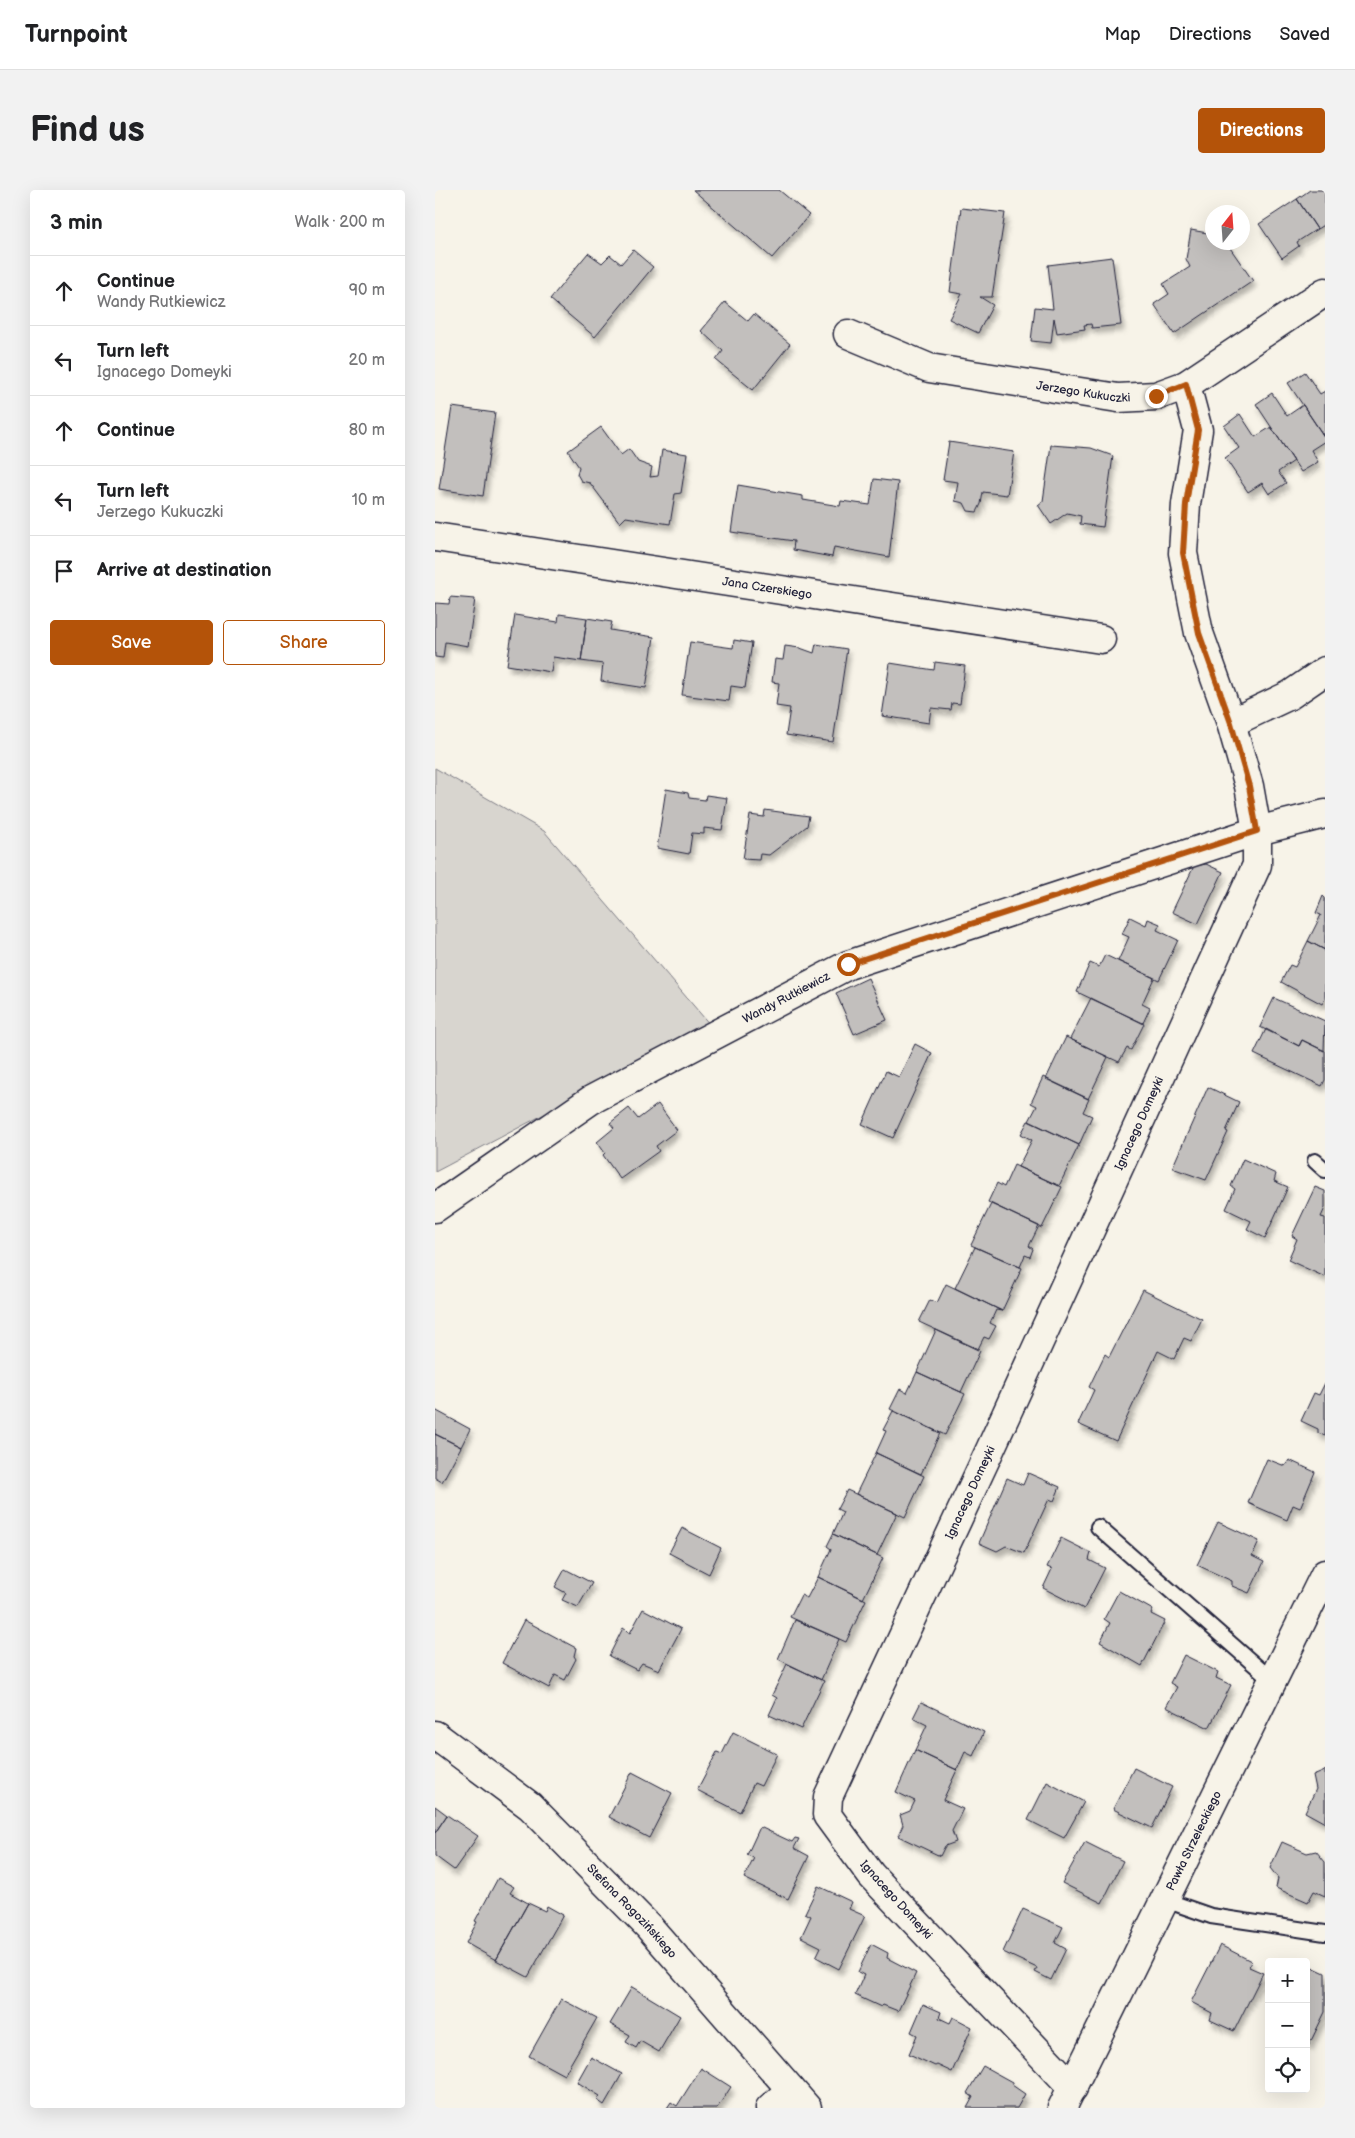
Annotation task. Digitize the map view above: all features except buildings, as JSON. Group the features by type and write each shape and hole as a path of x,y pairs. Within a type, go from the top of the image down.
{"street":[{"name":"Jerzego Kukuczki","path":"848,334 929,368 1118,398 1156,396 1186,384 1325,292"},
{"name":"Ignacego Domeyki","path":"1068,2098 871,1875 827,1815 827,1798 989,1452 1257,864 1257,831 1249,786 1231,723 1199,633 1183,553 1186,504 1198,430 1186,384"},
{"name":"Jana Czerskiego","path":"435,538 1101,639"},
{"path":"1231,723 1290,694 1325,671"},
{"path":"1257,831 1325,814"},
{"name":"Wandy Rutkiewicz","path":"435,1208 591,1100 848,964 1257,831"},
{"name":"Pawła Strzeleckiego","path":"1068,2098 1325,1574"},
{"name":"Stefana Rogozińskiego","path":"435,1735 529,1804 649,1927 799,2099"},
{"path":"770,2108 799,2099"}],"lane":[{"path":"1098,1527 1272,1680"},
{"path":"1165,1900 1211,1916 1325,1933"}],"shaded area":[{"path":"435,768 544,831 711,1026 435,1172"}],"route":[{"path":"848,964 1257,831 1249,786 1231,723 1199,633 1183,553 1186,504 1198,430 1186,384 1156,396"}]}
